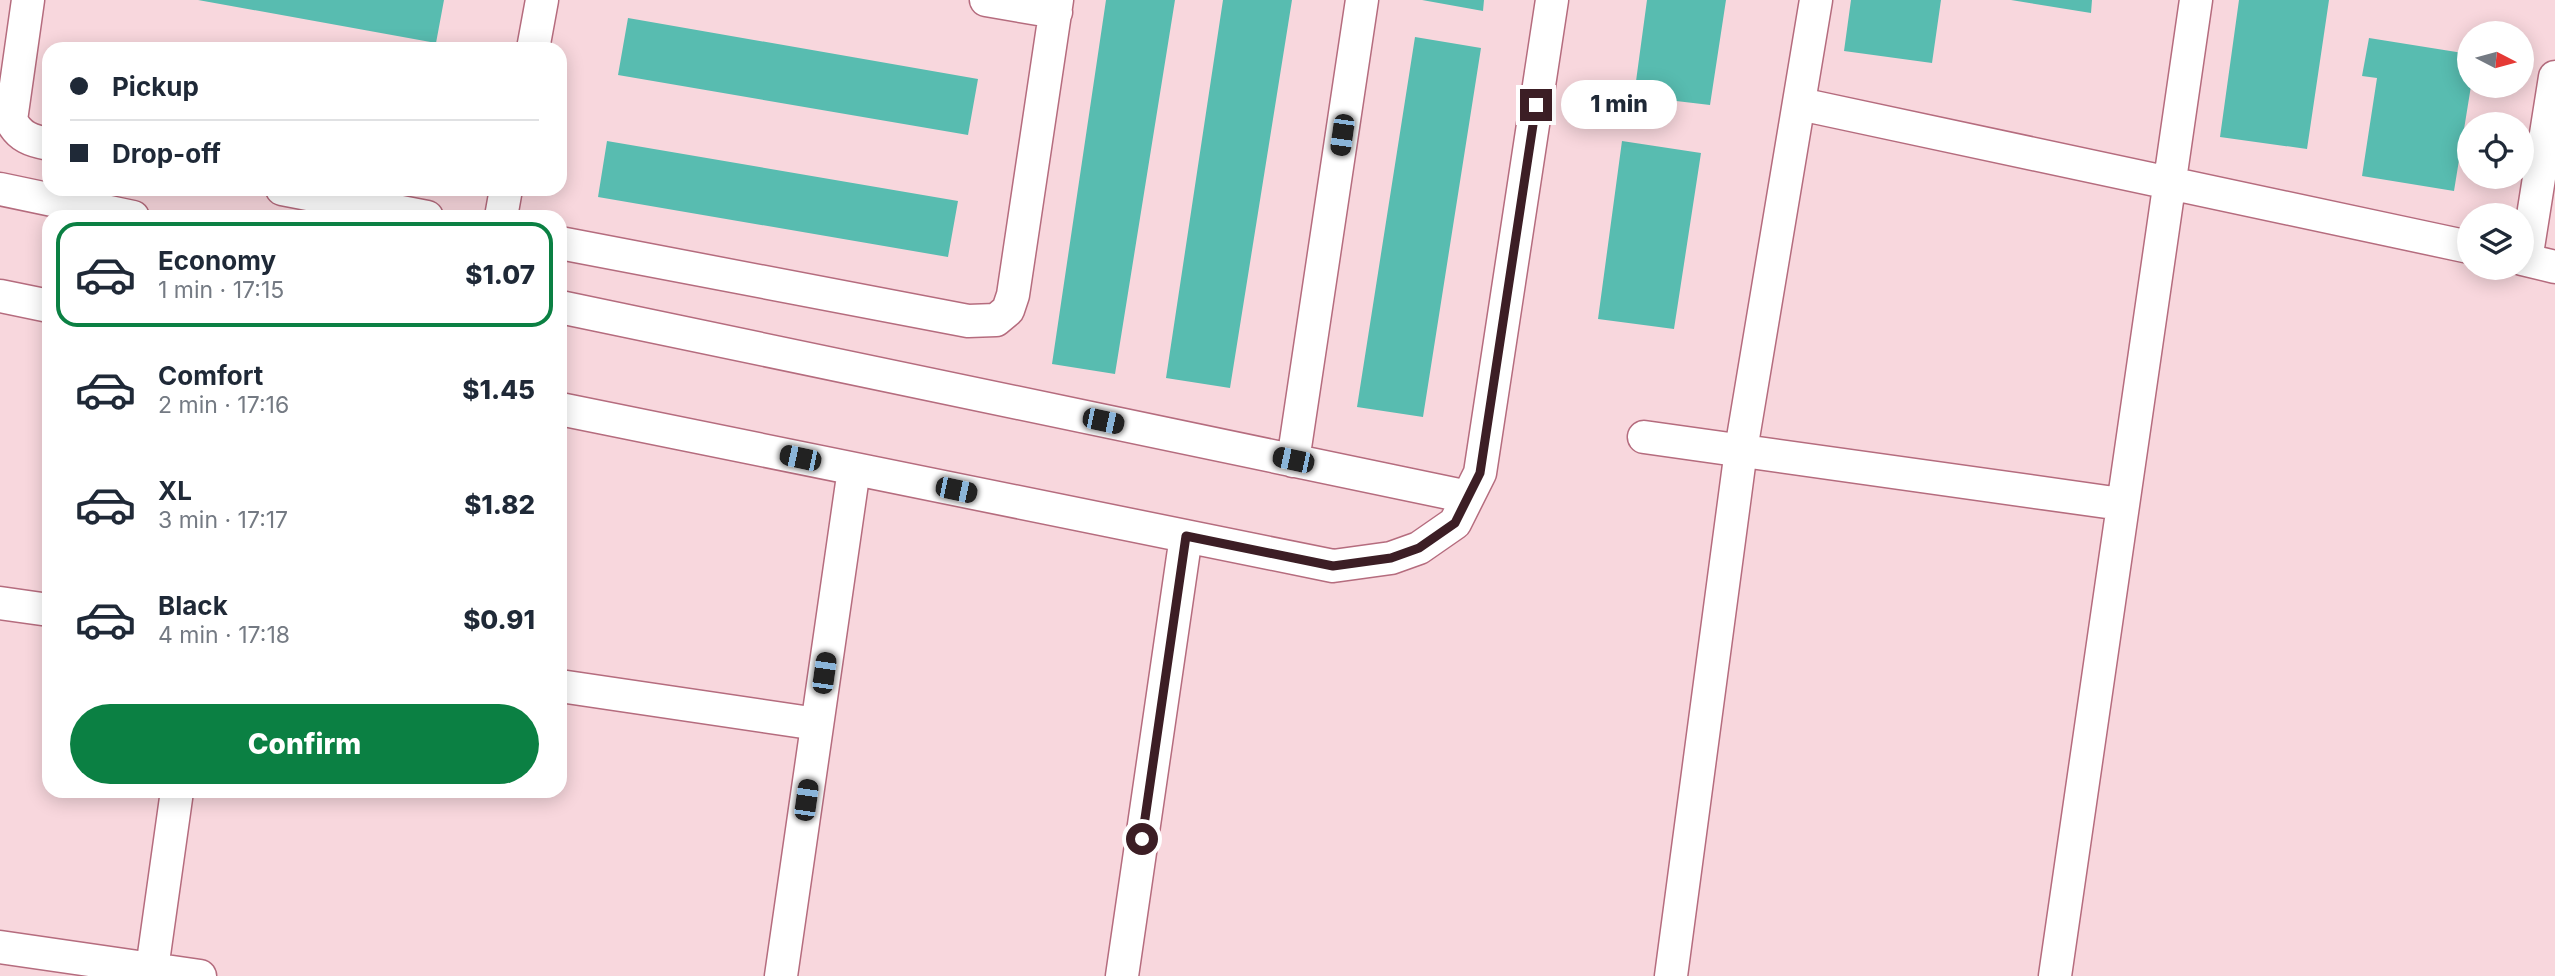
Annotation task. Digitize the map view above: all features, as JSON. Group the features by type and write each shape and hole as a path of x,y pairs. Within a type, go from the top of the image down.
{"street":[{"path":"28,0 11,120 16,130 27,139 42,142"},
{"path":"534,42 542,0"},
{"path":"567,244 968,321 996,320 1008,310 1013,295 1057,6 986,0"},
{"path":"1293,460 1362,0"},
{"path":"567,410 1333,566 1391,558 1419,548 1455,523 1480,473 1552,0"},
{"path":"1671,976 1741,450 1816,0"},
{"path":"2055,976 2196,0"},
{"path":"2534,262 2555,77"},
{"path":"1800,104 2457,244"},
{"path":"0,189 100,210"},
{"path":"318,196 391,210"},
{"path":"0,296 42,305"},
{"path":"567,308 1468,497"},
{"path":"1644,437 2122,504"},
{"path":"781,976 853,469"},
{"path":"1122,976 1186,536"},
{"path":"0,603 42,609"},
{"path":"567,687 817,724"},
{"path":"152,972 176,798"},
{"path":"0,947 152,972 200,976"}],"building":[{"path":"198,0 444,0 436,42"},
{"path":"1106,0 1175,0 1115,374 1052,364"},
{"path":"1223,0 1292,0 1230,388 1166,378"},
{"path":"1422,0 1484,0 1483,11"},
{"path":"1647,0 1726,0 1710,105 1634,96"},
{"path":"1851,0 1941,0 1932,63 1844,51"},
{"path":"2011,0 2092,0 2091,13"},
{"path":"2239,0 2329,0 2307,149 2220,137"},
{"path":"628,18 978,79 968,135 618,75"},
{"path":"1415,37 1481,48 1423,417 1357,407"},
{"path":"2369,38 2457,52 2457,98 2469,98 2467,112 2457,112 2457,172 2454,191 2362,176 2377,78 2362,76"},
{"path":"607,141 958,201 948,257 598,197"},
{"path":"1622,141 1701,153 1674,329 1598,319"}],"route":[{"path":"1142,839 1186,536 1333,566 1391,558 1419,548 1455,523 1480,473 1536,105"}]}
